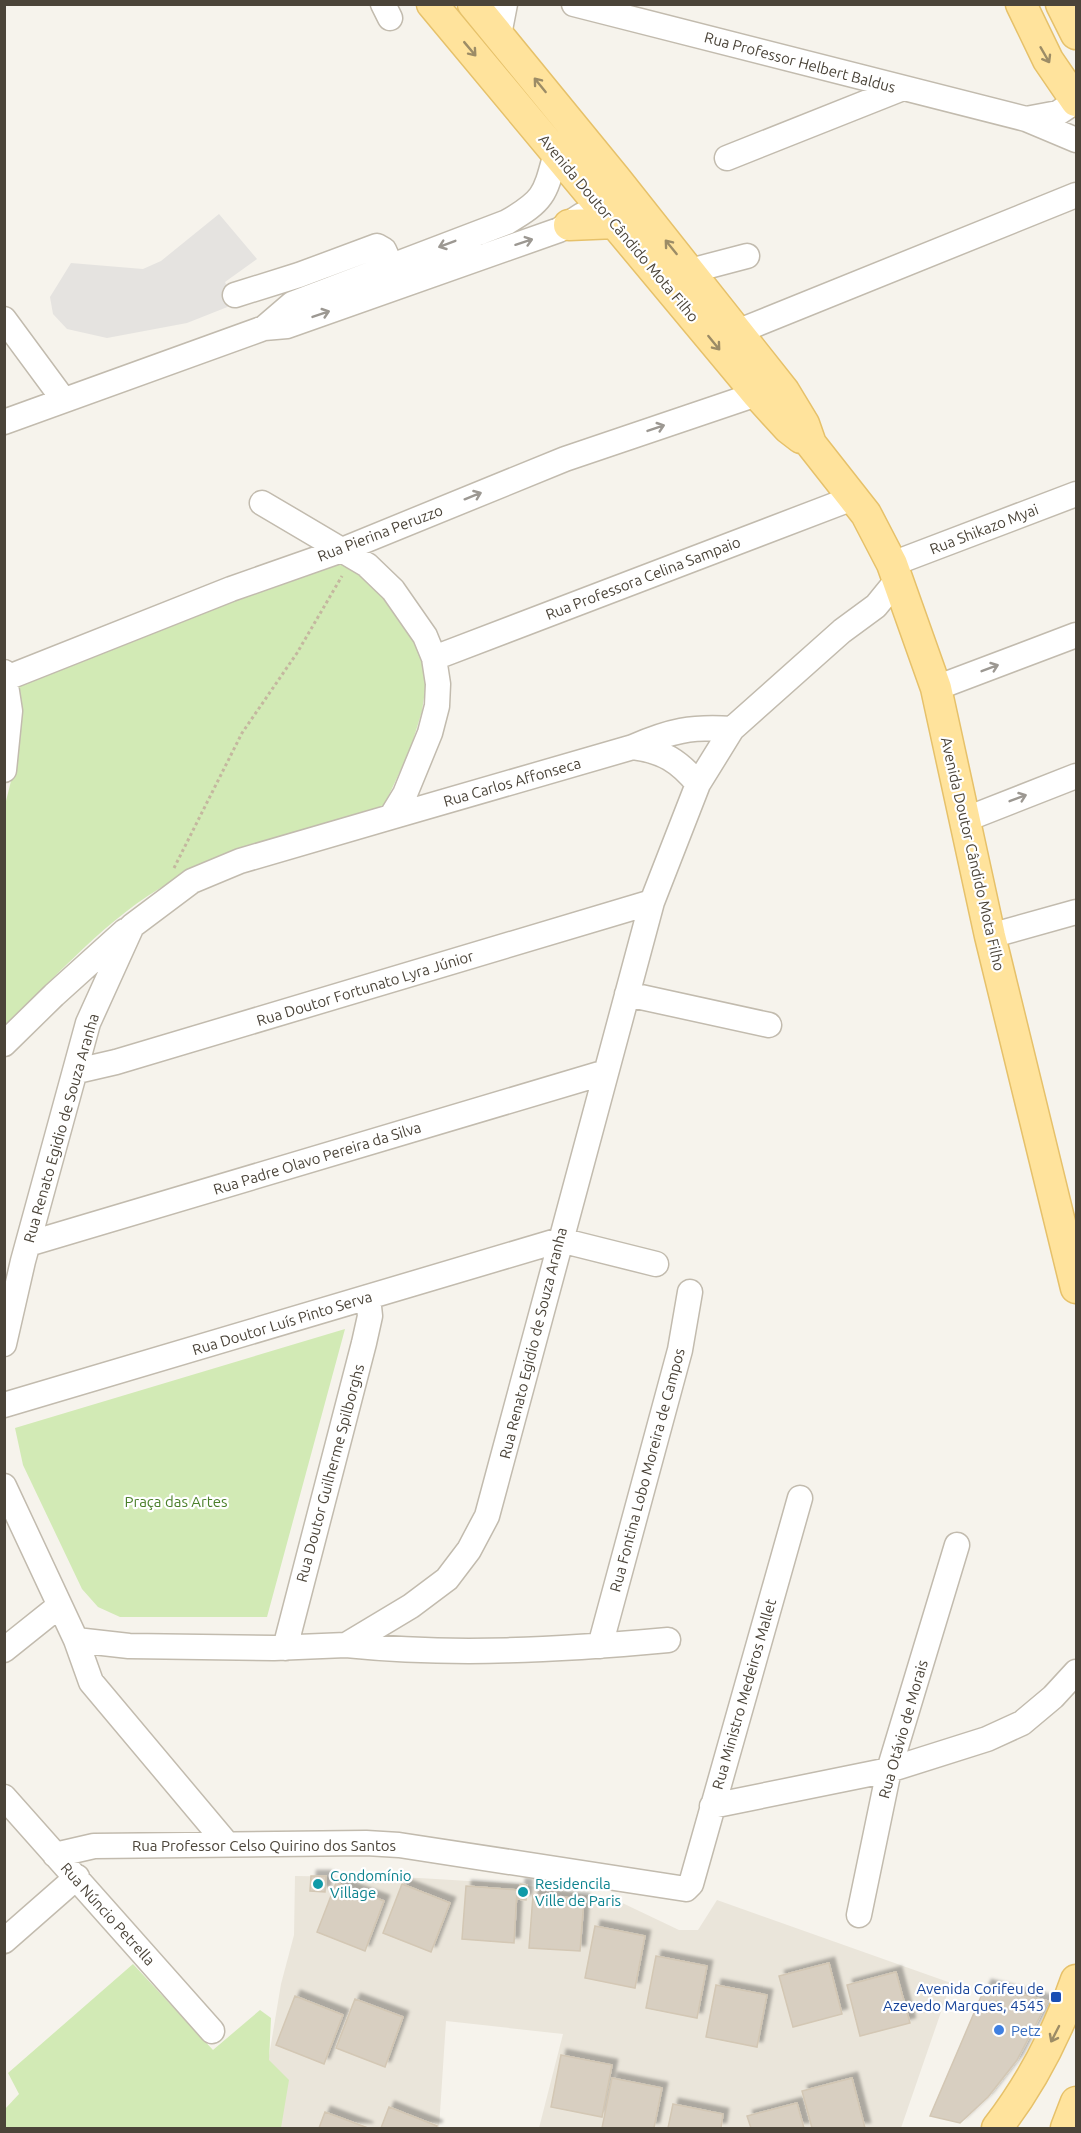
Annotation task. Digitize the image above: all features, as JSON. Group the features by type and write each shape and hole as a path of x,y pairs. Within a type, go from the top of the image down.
{"main road":[{"name":"Avenida Doutor Cândido Mota Filho","path":"432,4 548,144 690,271 784,392 804,424 811,444"},
{"name":"Avenida Doutor Cândido Mota Filho","path":"473,4 564,115 610,201 757,394 788,428 811,444 866,514 896,571 936,688 990,936 1077,1288"},
{"path":"1021,4 1048,60 1077,101"},
{"path":"1061,4 1076,33"},
{"path":"548,144 564,115"},
{"path":"564,227 610,201"},
{"path":"997,2128 1030,2084 1059,2025 1077,1980"},
{"path":"1066,2128 1077,2102"}],"street":[{"path":"499,35 505,4"},
{"name":"Rua Professor Helbert Baldus","path":"574,4 1026,120 1077,140"},
{"path":"727,158 903,88"},
{"name":"Rua Professor Helbert Baldus","path":"1026,120 1058,113 1077,101"},
{"path":"486,242 507,222 538,202 547,188 548,144"},
{"path":"737,332 1077,195"},
{"path":"538,202 564,227"},
{"path":"4,422 264,328 292,304 396,275 486,242 564,227"},
{"path":"235,295 299,275 377,246 384,250 396,275"},
{"path":"690,271 747,256"},
{"path":"4,319 63,399"},
{"name":"Rua Pierina Peruzzo","path":"5,676 231,589 349,554 565,459 757,394"},
{"name":"Rua Shikazo Myai","path":"896,571 1077,494"},
{"name":"Rua Professora Celina Sampaio","path":"434,658 853,498"},
{"path":"262,503 349,554 379,575 399,598 425,636 434,658 438,684 437,706 430,733 405,794 391,817"},
{"name":"Rua Renato Egidio de Souza Aranha","path":"76,1640 129,1646 285,1648 346,1646 411,1606 447,1579 469,1550 483,1524 498,1482 560,1240 652,902 698,784 732,729 857,619 886,597 896,571"},
{"path":"857,619 879,616 914,622"},
{"path":"936,688 1077,635"},
{"path":"4,770 10,711 5,676"},
{"name":"Rua Carlos Affonseca","path":"391,817 633,747 669,732 690,728 732,729"},
{"name":"Rua Carlos Affonseca","path":"633,747 655,750 674,759 698,784"},
{"path":"964,820 1077,776"},
{"name":"Rua Renato Egidio de Souza Aranha","path":"4,1344 26,1252 92,1012 132,926 192,880 240,861 391,817"},
{"name":"Rua Doutor Fortunato Lyra Júnior","path":"77,1071 127,1059 652,902"},
{"path":"990,936 1077,912"},
{"path":"4,1044 72,978 132,926"},
{"path":"72,978 88,990 92,1012"},
{"path":"627,994 769,1025"},
{"path":"54,995 92,1012"},
{"name":"Rua Padre Olavo Pereira da Silva","path":"26,1252 606,1072"},
{"path":"560,1240 656,1264"},
{"name":"Rua Doutor Luís Pinto Serva","path":"4,1405 560,1240"},
{"path":"4,1278 26,1252"},
{"name":"Rua Fontina Lobo Moreira de Campos","path":"600,1646 680,1350 690,1292"},
{"name":"Rua Doutor Guilherme Spilborghs","path":"285,1648 364,1343 370,1316 368,1297"},
{"path":"4,1486 76,1640 91,1682 227,1844"},
{"name":"Rua Ministro Medeiros Mallet","path":"686,1889 691,1884 800,1498"},
{"name":"Rua Otávio de Morais","path":"859,1915 889,1770 957,1545"},
{"path":"4,1650 59,1606"},
{"path":"346,1646 416,1652 542,1651 668,1640"},
{"path":"712,1806 889,1770 987,1739 1022,1723 1053,1697 1077,1672"},
{"name":"Rua Núncio Petrella","path":"4,1797 213,2031"},
{"name":"Rua Professor Celso Quirino dos Santos","path":"55,1856 94,1846 399,1845 686,1889"},
{"path":"4,1941 77,1877"}],"path":[{"path":"173,870 242,733 297,653 349,564 349,554"}],"shaded area":[{"path":"219,214 257,259 225,282 235,304 187,323 107,338 67,329 53,314 50,297 71,263 143,269 161,261"},
{"path":"295,1876 419,1878 517,1884 616,1900 679,1930 698,1930 717,1900 951,1983 901,2128 539,2128 563,2034 446,2021 439,2128 257,2128 281,1984 294,1935"}],"green space":[{"path":"334,563 362,569 421,645 427,677 422,711 410,750 381,812 183,876 158,889 111,924 5,1026 4,809 15,765 22,702 17,686 274,582"},
{"name":"Praça das Artes","path":"345,1329 267,1617 120,1617 98,1607 82,1589 23,1465 15,1428"},
{"path":"133,1964 213,2050 260,2010 271,2018 269,2060 289,2080 281,2128 5,2128 5,2109 19,2094 8,2073"}],"building":[{"name":"Condomínio Village","path":"311,1876 326,1876 325,1892 310,1891"},
{"path":"336,1883 384,1901 365,1951 317,1932"},
{"path":"402,1884 450,1903 431,1952 383,1933"},
{"name":"Residencila Ville de Paris","path":"520,1884 527,1885 526,1900 518,1899"},
{"path":"466,1886 517,1890 514,1943 462,1939"},
{"path":"533,1895 584,1899 580,1951 529,1948"},
{"path":"595,1926 645,1936 635,1988 585,1978"},
{"path":"656,1956 707,1966 697,2018 646,2008"},
{"path":"829,1963 842,2014 793,2027 779,1976"},
{"path":"896,1972 910,2023 860,2036 847,1985"},
{"path":"716,1985 767,1995 757,2047 706,2037"},
{"name":"Petz","path":"986,1985 1048,2001 1017,2060 988,2097 960,2123 930,2116"},
{"path":"295,1996 343,2015 324,2064 276,2045"},
{"path":"355,1999 403,2017 385,2067 336,2048"},
{"path":"561,2055 612,2065 602,2117 551,2107"},
{"path":"612,2078 662,2088 654,2128 602,2128"},
{"path":"852,2078 865,2128 812,2128 802,2091"},
{"path":"797,2103 804,2128 751,2128 747,2116"},
{"path":"673,2104 723,2114 721,2128 668,2128"},
{"path":"389,2107 437,2126 436,2128 381,2128"},
{"path":"325,2112 368,2128 319,2128"}],"place":[{"name":"Condomínio Village","path":"318,1884"},
{"name":"Residencila Ville de Paris","path":"523,1892"},
{"name":"Avenida Corifeu de Azevedo Marques, 4545","path":"1056,1997"},
{"name":"Petz","path":"999,2030"}]}
